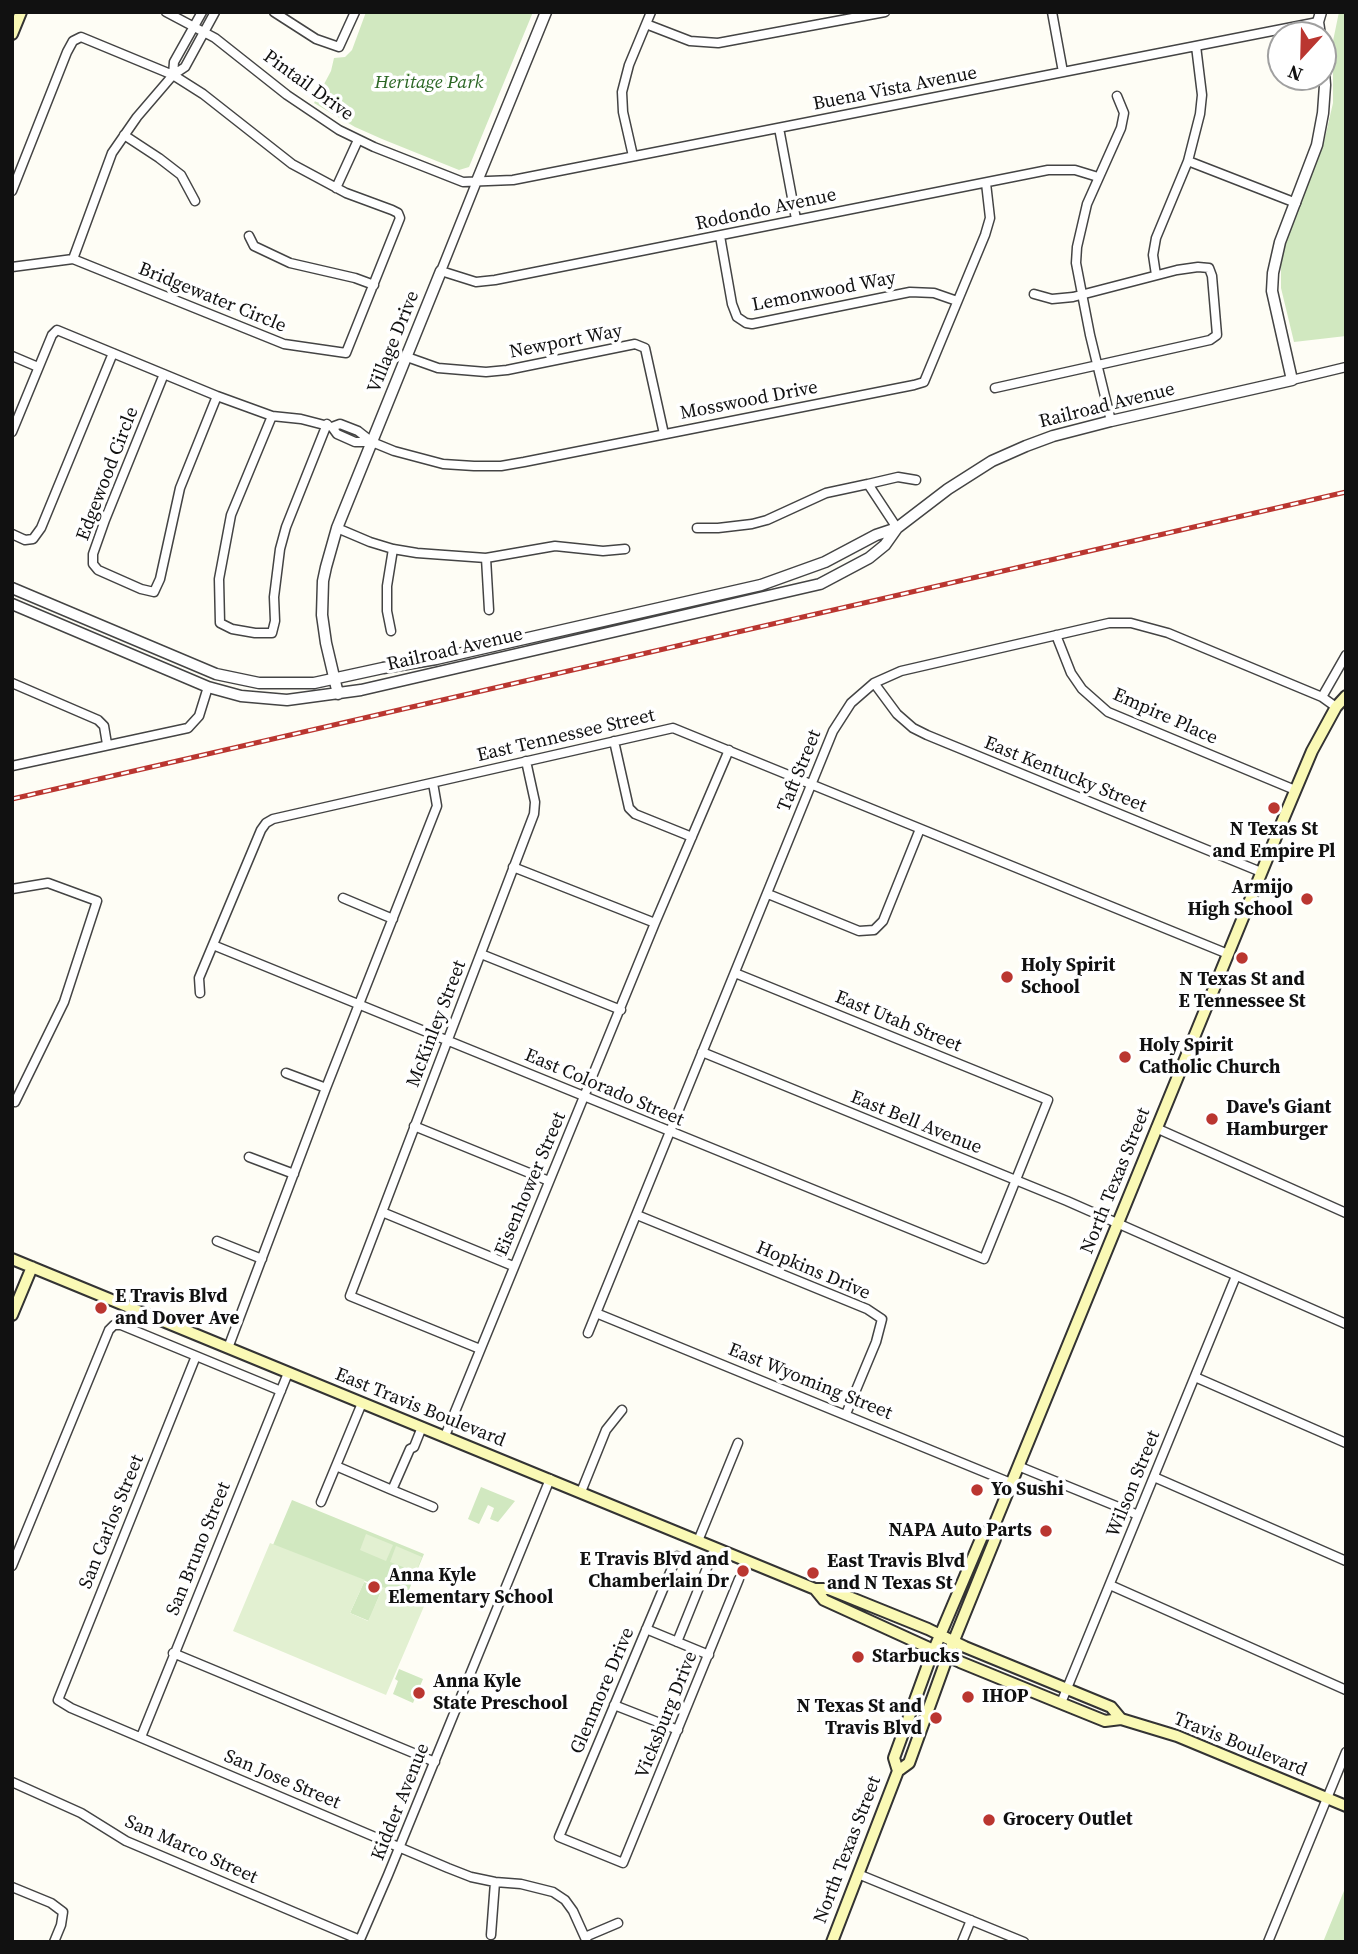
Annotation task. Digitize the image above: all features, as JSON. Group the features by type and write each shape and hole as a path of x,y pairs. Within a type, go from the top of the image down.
{"main road":[{"path":"12,34 21,12"},
{"name":"North Texas Street","path":"832,1942 898,1771 909,1763 953,1641 995,1539 993,1528 1261,872 1312,751 1336,707 1346,696"},
{"name":"East Travis Boulevard","path":"12,1259 815,1589 829,1589 941,1636"},
{"path":"12,1315 32,1267"},
{"name":"North Texas Street","path":"898,1771 894,1758 935,1649 983,1534 993,1528"},
{"name":"East Travis Boulevard","path":"815,1589 824,1600 948,1655"},
{"name":"Travis Boulevard","path":"941,1636 1111,1707 1121,1719"},
{"name":"Travis Boulevard","path":"948,1655 1105,1721 1121,1719 1177,1737 1346,1806"}],"street":[{"name":"Pintail Drive","path":"166,12 204,31 316,116 358,140 460,182 477,181"},
{"path":"173,75 174,62 202,12"},
{"path":"12,267 73,259 112,153 173,75 185,67 215,12"},
{"path":"274,12 316,39 339,47 355,12"},
{"name":"Village Drive","path":"338,694 326,643 322,597 326,567 337,528 546,12"},
{"path":"633,156 623,112 622,92 629,65 651,12"},
{"path":"646,24 690,41 718,43 885,12"},
{"path":"1052,12 1063,72"},
{"path":"1312,12 1320,17"},
{"name":"Buena Vista Avenue","path":"477,181 513,180 1196,46 1320,17"},
{"name":"Bridgewater Circle","path":"12,191 73,41 81,37 173,75 203,94 292,164 336,188 398,213 400,218 346,353 284,344 266,338 73,259"},
{"path":"1156,275 1153,255 1156,238 1188,161 1200,114 1202,95 1196,46"},
{"path":"1292,380 1272,291 1273,273 1280,242 1317,145 1325,91"},
{"path":"1111,421 1076,263 1087,204 1121,128 1124,113 1117,96"},
{"path":"779,128 796,219"},
{"path":"124,135 180,175 195,201"},
{"path":"336,188 358,140"},
{"path":"1188,161 1296,203"},
{"name":"Rodondo Avenue","path":"441,271 476,282 495,280 1061,169 1098,177"},
{"name":"Mosswood Drive","path":"38,367 52,335 57,330 272,416 301,418 330,425 337,434 355,442 372,442 443,464 501,466 923,382 989,218 986,183"},
{"path":"249,236 254,247 290,263 374,285"},
{"name":"Lemonwood Way","path":"720,236 732,304 737,317 746,323 910,292 934,293 957,301"},
{"path":"995,388 1210,341 1217,335 1209,268 1198,267 1156,275 1082,295 1052,299 1034,294"},
{"name":"Newport Way","path":"407,357 452,371 486,372 635,344 645,348 664,433"},
{"path":"12,534 25,540 33,540 41,528 113,353"},
{"path":"12,356 38,367 12,432"},
{"name":"Railroad Avenue","path":"12,604 208,687 242,696 287,700 338,694 820,584 869,558 885,545 897,528 947,489 992,461 1053,436 1346,367"},
{"name":"Edgewood Circle","path":"164,374 93,554 93,564 98,570 141,589 154,592 160,579 180,488 217,396"},
{"path":"272,416 231,515 219,579 220,623 232,629 255,633 272,633 280,549 286,527 330,425"},
{"path":"697,528 752,524 827,493 898,477 916,480"},
{"path":"867,484 897,528"},
{"path":"337,528 393,549 486,558 555,546 603,551 625,549"},
{"name":"Railroad Avenue","path":"12,588 216,674 258,683 285,684 335,679 436,659 761,585 825,562 876,535 897,528"},
{"path":"391,631 387,611 387,586 393,549"},
{"path":"486,558 489,610"},
{"name":"Taft Street","path":"588,1333 840,718 851,703 874,683 901,671 1109,623 1131,623 1150,627 1322,697 1336,707"},
{"name":"Empire Place","path":"1056,635 1070,673 1082,689 1108,712 1295,790"},
{"path":"1322,697 1346,655"},
{"path":"12,683 98,720 104,726 107,744"},
{"name":"East Kentucky Street","path":"874,683 897,714 913,728 1261,872"},
{"path":"12,766 188,727 200,716 208,687"},
{"name":"East Tennessee Street","path":"200,993 199,978 212,945 261,830 273,819 673,728 1228,954"},
{"path":"614,741 629,808 635,814 692,837"},
{"name":"Eisenhower Street","path":"445,1436 655,923 729,750"},
{"name":"McKinley Street","path":"480,1349 350,1296 535,808 526,761"},
{"path":"228,1348 326,1088 437,806 433,783"},
{"path":"768,894 859,930 874,930 883,921 920,829"},
{"path":"513,867 655,923"},
{"path":"12,889 48,883 97,901 64,1002 15,1102 12,1100"},
{"path":"343,898 393,919"},
{"name":"East Colorado Street","path":"212,945 984,1259 1017,1181"},
{"path":"481,954 621,1010"},
{"name":"East Utah Street","path":"735,973 1048,1100 1017,1181"},
{"name":"East Bell Avenue","path":"702,1052 1117,1223 1346,1324"},
{"path":"286,1073 326,1088"},
{"path":"414,1126 550,1181"},
{"path":"1156,1128 1346,1213"},
{"path":"249,1157 294,1174"},
{"path":"382,1212 513,1266"},
{"name":"Hopkins Drive","path":"637,1215 867,1309 882,1319 876,1342 846,1414"},
{"path":"216,1241 262,1259"},
{"name":"Wilson Street","path":"1061,1703 1236,1276"},
{"name":"East Wyoming Street","path":"596,1313 1011,1483"},
{"path":"12,1566 109,1330 114,1325 121,1325 281,1391"},
{"name":"San Carlos Street","path":"58,1700 196,1356"},
{"name":"San Bruno Street","path":"141,1737 288,1373"},
{"path":"1195,1377 1346,1443"},
{"path":"321,1502 362,1403"},
{"path":"581,1492 606,1430 622,1410"},
{"path":"392,1490 422,1427"},
{"path":"698,1541 738,1443"},
{"path":"336,1466 433,1507"},
{"path":"1018,1466 1139,1515"},
{"path":"1154,1477 1346,1561"},
{"name":"Kidder Avenue","path":"359,1941 550,1479"},
{"path":"677,1642 715,1548"},
{"name":"Glenmore Drive","path":"623,1863 559,1838 677,1556"},
{"name":"Vicksburg Drive","path":"623,1863 739,1579"},
{"path":"1110,1585 1346,1690"},
{"path":"646,1629 709,1655"},
{"path":"173,1653 435,1762"},
{"name":"San Jose Street","path":"58,1700 71,1708 471,1877 553,1892 565,1900 573,1911 586,1939 618,1923"},
{"path":"614,1705 678,1730"},
{"path":"1268,1942 1346,1752"},
{"name":"San Marco Street","path":"12,1782 81,1813 126,1841 359,1941"},
{"path":"858,1874 1024,1942"},
{"path":"491,1935 495,1882"},
{"path":"12,1887 51,1903 63,1912 54,1942"},
{"path":"962,1942 971,1920"}],"green space":[{"name":"Heritage Park","path":"366,12 533,12 469,167 459,170 382,139 314,103 331,71 334,58 345,57 352,50"},
{"path":"1339,12 1346,12 1346,336 1294,342 1281,288 1281,249 1324,142 1333,91 1337,91"},
{"path":"481,1487 515,1501 498,1522 490,1519 494,1508 488,1505 479,1524 468,1519"},
{"path":"292,1500 424,1554 406,1597 273,1545"},
{"path":"366,1534 393,1545 386,1561 360,1550"},
{"path":"270,1543 365,1580 350,1613 368,1621 383,1587 425,1604 386,1695 233,1631"},
{"path":"396,1546 422,1557 416,1572 390,1562"},
{"path":"364,1582 382,1589 369,1621 350,1613"},
{"path":"399,1669 423,1679 413,1703 393,1694"},
{"path":"1346,1886 1346,1935 1343,1942 1323,1942"}],"railway":[{"path":"12,799 1346,492"}],"place":[{"name":"N Texas St and Empire Pl","path":"1274,808"},
{"name":"Armijo High School","path":"1307,899"},
{"name":"N Texas St and E Tennessee St","path":"1242,958"},
{"name":"Holy Spirit School","path":"1007,977"},
{"name":"Holy Spirit Catholic Church","path":"1125,1057"},
{"name":"Dave's Giant Hamburger","path":"1212,1119"},
{"name":"E Travis Blvd and Dover Ave","path":"101,1308"},
{"name":"Yo Sushi","path":"977,1490"},
{"name":"NAPA Auto Parts","path":"1046,1531"},
{"name":"E Travis Blvd and Chamberlain Dr","path":"743,1571"},
{"name":"East Travis Blvd and N Texas St","path":"813,1573"},
{"name":"Anna Kyle Elementary School","path":"374,1587"},
{"name":"Starbucks","path":"858,1657"},
{"name":"Anna Kyle State Preschool","path":"419,1693"},
{"name":"IHOP","path":"968,1697"},
{"name":"N Texas St and Travis Blvd","path":"936,1718"},
{"name":"Grocery Outlet","path":"989,1820"}]}
